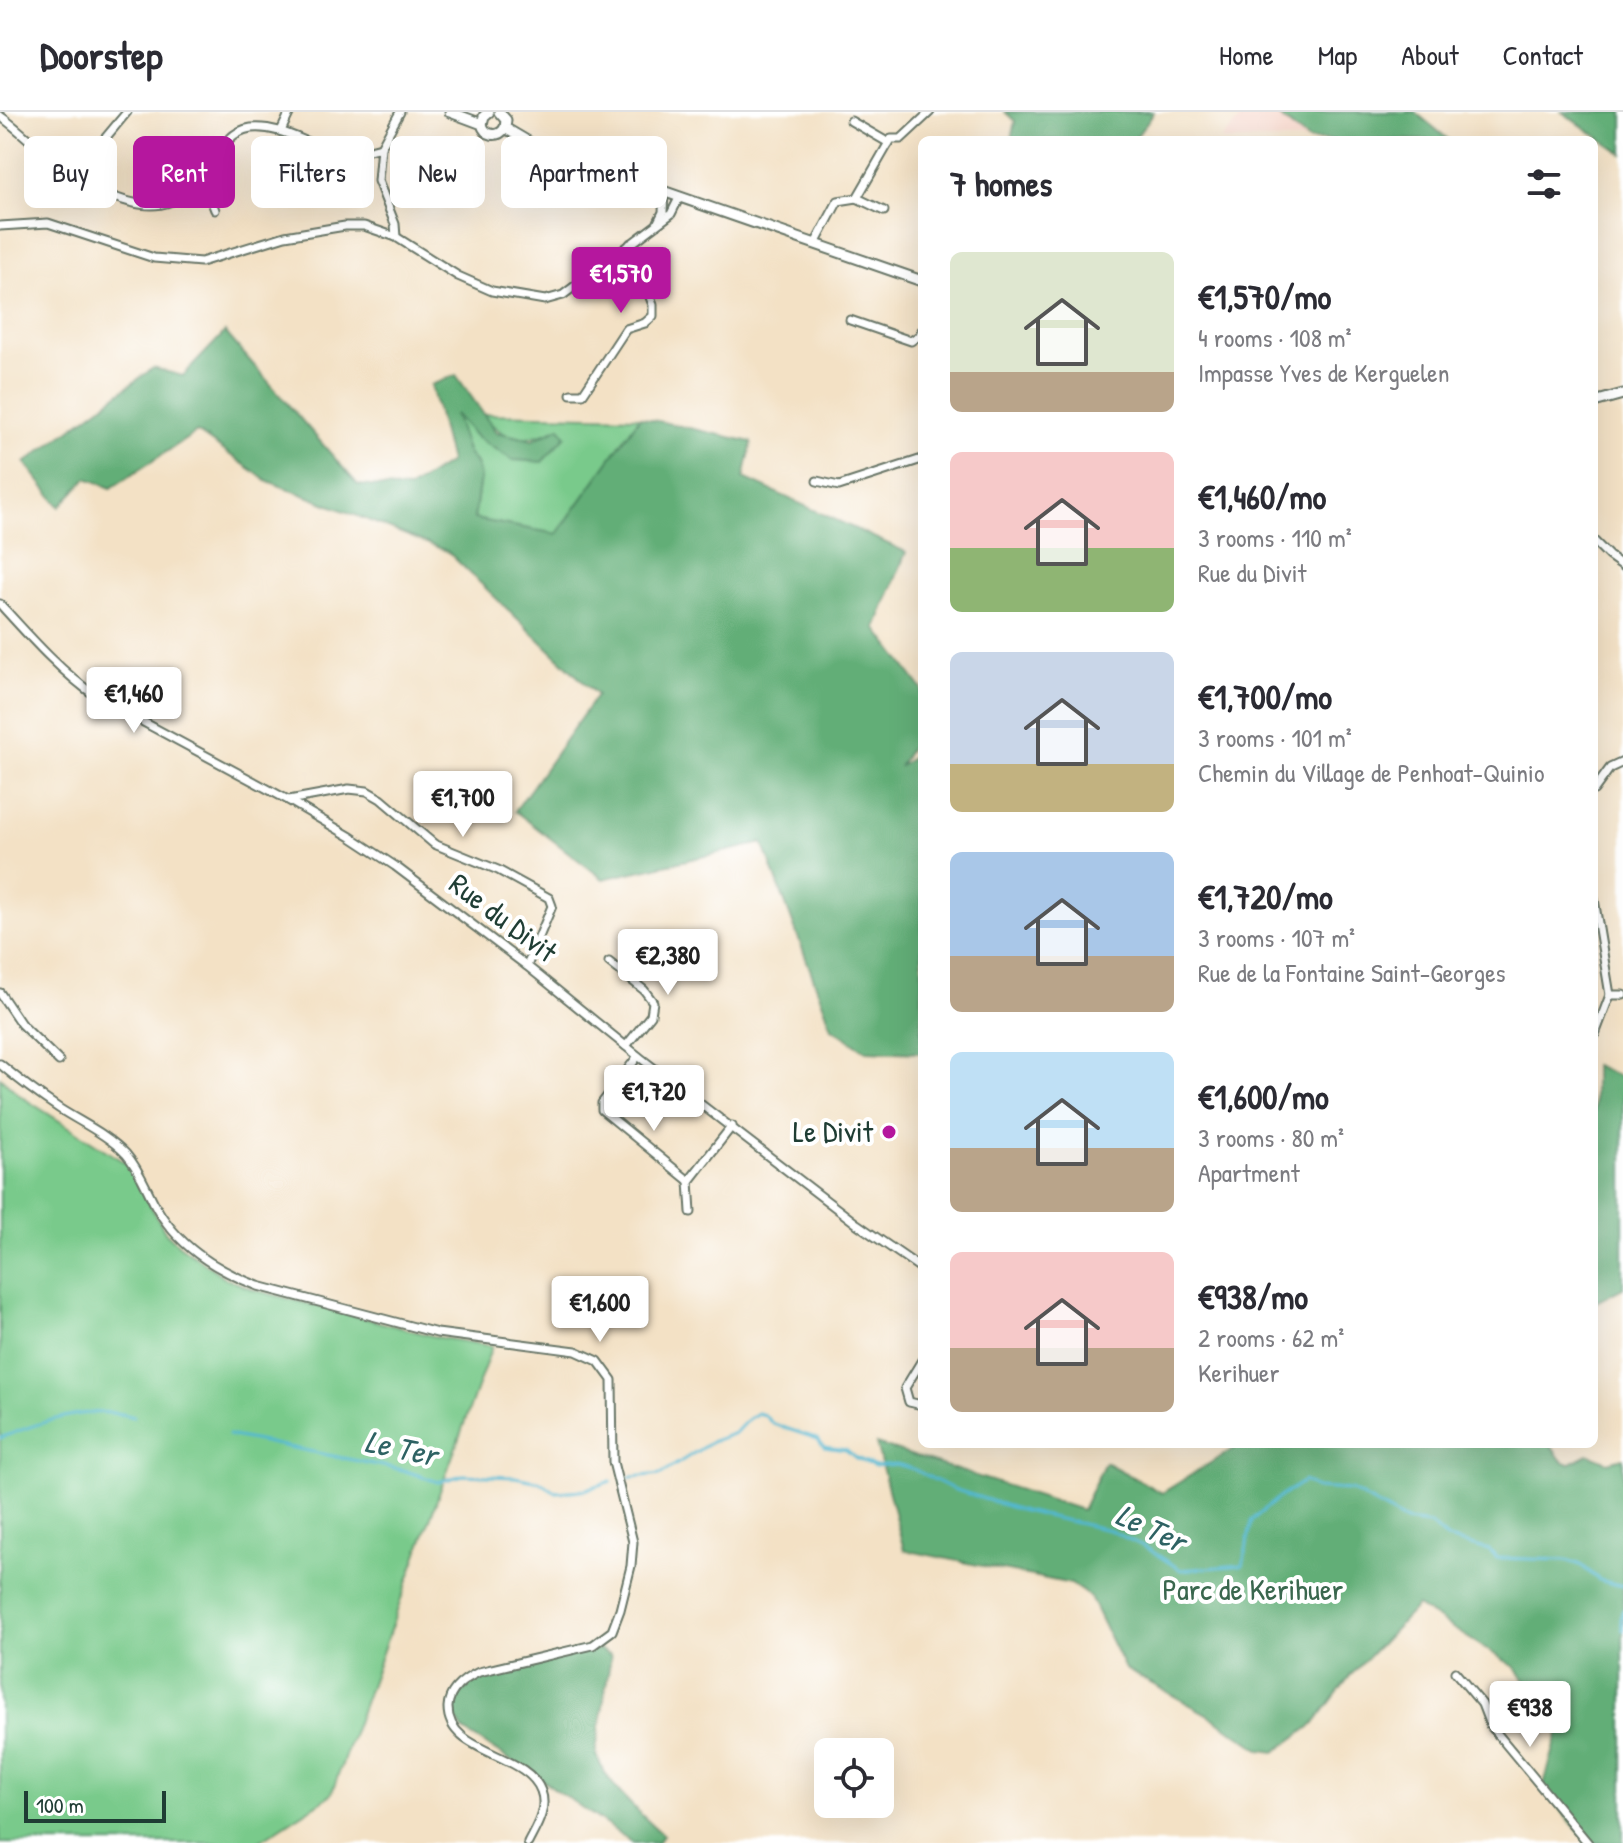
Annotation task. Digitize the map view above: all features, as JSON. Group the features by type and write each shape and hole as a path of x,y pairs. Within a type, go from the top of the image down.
{"street":[{"path":"281,131 290,112"},
{"path":"396,237 395,224 378,181 381,147 400,112"},
{"path":"450,112 482,124"},
{"path":"489,112 482,124 485,131 492,135 500,134 505,128 506,120 499,112"},
{"path":"857,198 891,139 901,139 930,112"},
{"path":"106,136 124,113"},
{"path":"0,116 24,137"},
{"path":"851,121 889,143"},
{"path":"232,136 247,128 281,131 336,153 381,147"},
{"path":"505,128 519,136"},
{"path":"667,193 918,280"},
{"path":"0,226 48,223 154,258 201,262 285,236 364,226 396,237 458,276 492,291 545,300 563,295 671,214 679,198"},
{"path":"815,244 838,201 857,198 884,211"},
{"path":"657,224 663,208"},
{"path":"571,394 583,394 626,329 645,323 653,316 653,305 630,244"},
{"path":"850,320 911,341 918,336"},
{"path":"1598,401 1623,394"},
{"path":"817,481 839,486 918,460"},
{"path":"1598,545 1623,566"},
{"name":"Rue du Divit","path":"0,604 58,667 97,697 288,800 395,866 857,1224 918,1266"},
{"path":"1598,784 1610,768 1623,762"},
{"path":"288,800 349,789 367,791 381,799 434,844 498,870 549,898 552,906 527,966"},
{"path":"1598,923 1610,995 1598,1026"},
{"path":"609,962 644,990 653,1002 651,1015 626,1046"},
{"path":"0,993 21,1024 59,1061"},
{"path":"1610,995 1623,995"},
{"path":"638,1056 602,1103 602,1110 689,1181"},
{"path":"0,1064 59,1108 114,1142 143,1179 167,1225 207,1262 230,1275 258,1286 437,1333 576,1351 591,1357 608,1373 613,1389 613,1462 633,1542 626,1590 612,1631 605,1638 580,1650 479,1672 464,1680 450,1696 448,1704 450,1721 466,1740 530,1775 542,1791 544,1804 539,1823 528,1843"},
{"path":"691,1212 689,1181 732,1126"},
{"path":"918,1367 905,1388 909,1402 918,1404"},
{"path":"1455,1672 1482,1704 1490,1725 1588,1843"}],"shaded area":[{"path":"1246,112 1273,112 1304,136 1225,136"}],"green space":[{"path":"1005,112 1154,112 1137,136 1012,136 1015,121"},
{"path":"1273,112 1415,112 1444,136 1304,136"},
{"path":"1562,112 1623,112 1623,154"},
{"path":"225,332 358,485 408,489 450,462 431,385 456,375 496,432 533,440 560,427 566,436 542,462 513,460 476,437 455,414 468,454 476,463 480,477 474,519 557,534 640,417 752,442 744,478 906,552 876,628 918,684 918,735 899,767 918,753 918,1053 866,1051 832,1028 763,843 603,879 515,811 597,695 447,551 268,481 197,432 111,488 87,478 60,507 25,463 153,368 183,376"},
{"path":"454,412 476,437 513,459 560,427 538,436 518,438 500,431 483,414 640,417 557,534 474,519 480,477 476,463 468,454"},
{"path":"1598,1067 1623,1078 1623,1288 1598,1301"},
{"path":"0,1077 22,1097 127,1164 166,1233 227,1279 255,1290 437,1337 492,1346 331,1795 257,1843 0,1843"},
{"name":"Parc de Kerihuer","path":"876,1444 1082,1510 1105,1462 1162,1493 1235,1448 1553,1448 1561,1460 1569,1464 1588,1454 1608,1462 1623,1458 1623,1843 1588,1843 1543,1788 1560,1727 1515,1667 1417,1606 1350,1676 1313,1725 1275,1752 1261,1750 1207,1714 1125,1669 1090,1597 1071,1584 904,1550"},
{"path":"599,1649 611,1655 596,1750 599,1761 613,1785 663,1835 657,1843 633,1843 464,1731 456,1719 453,1706 455,1696 481,1678"}],"waterway":[{"name":"Le Ter","path":"623,1478 661,1474 713,1441 735,1433 758,1413 773,1424 818,1439 824,1447 846,1450 875,1466 896,1464 911,1468 953,1489 1023,1511 1109,1530 1145,1547 1181,1570 1243,1565 1252,1520 1304,1481 1316,1488 1351,1490 1406,1521 1430,1524 1448,1539 1489,1550 1497,1558 1566,1560 1581,1565 1599,1580 1623,1586"},
{"name":"Le Ter","path":"0,1438 49,1421 83,1414 134,1417"},
{"name":"Le Ter","path":"228,1435 403,1470 438,1482 463,1475 515,1477 540,1482 556,1492 584,1490 611,1481"},
{"path":"1623,1610 1623,1630"}],"place":[{"name":"Le Divit","path":"889,1132"}]}
